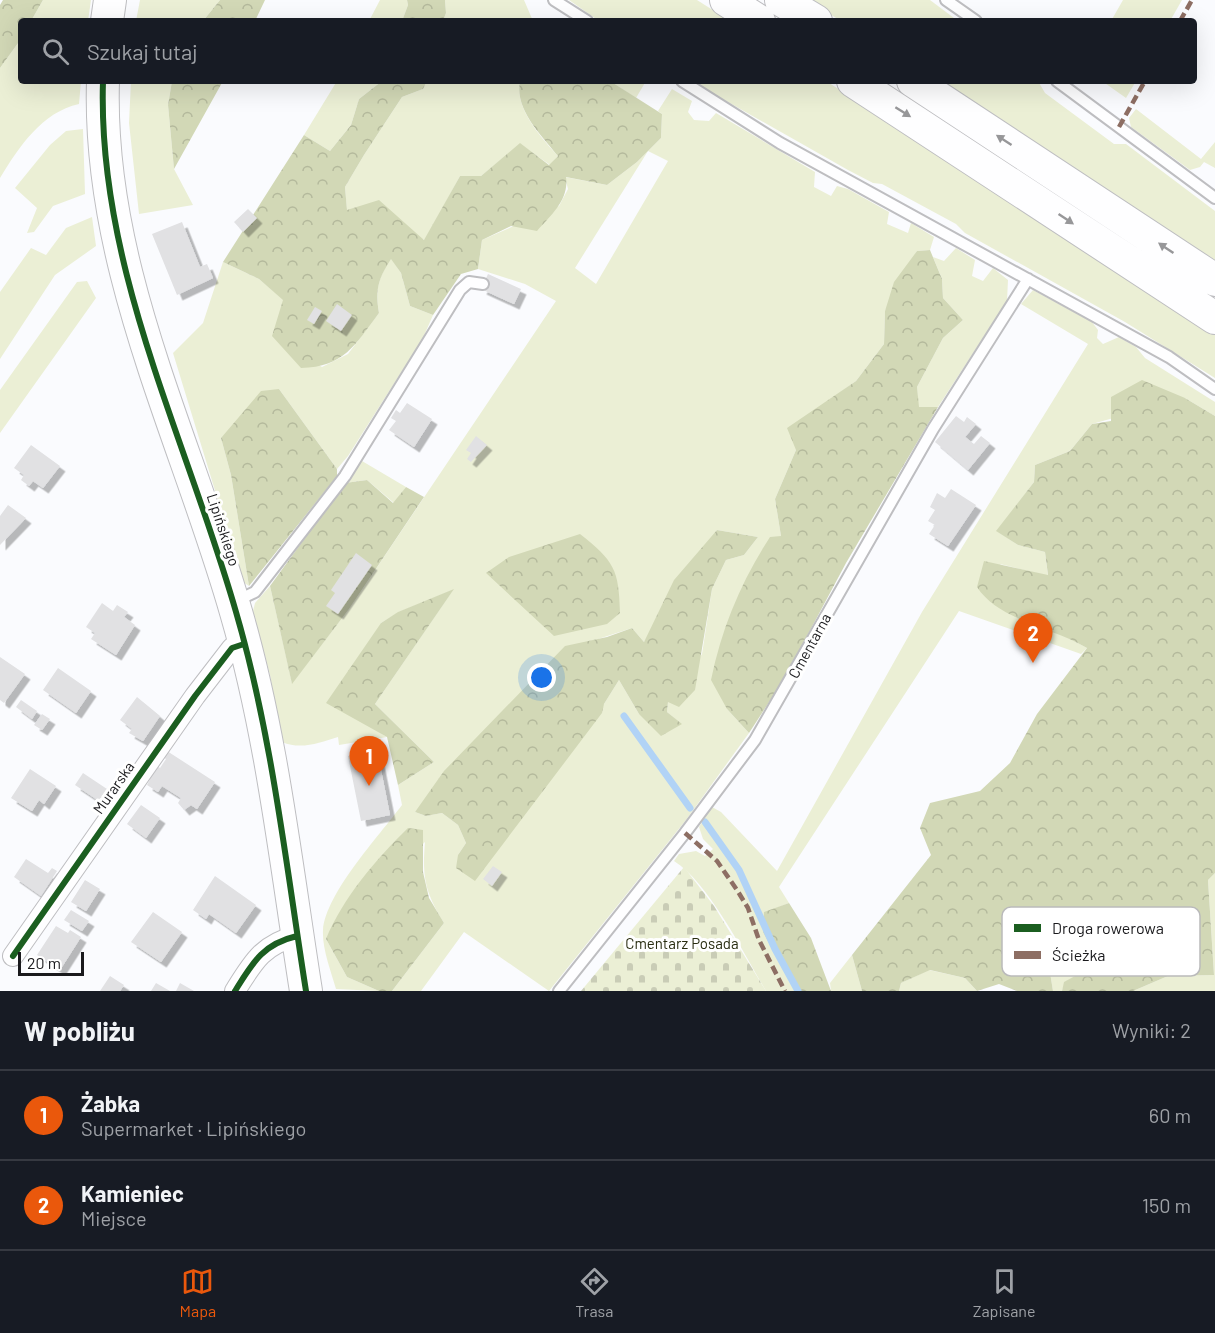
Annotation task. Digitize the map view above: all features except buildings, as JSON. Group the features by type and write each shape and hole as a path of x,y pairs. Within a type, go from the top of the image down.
{"main road":[{"path":"108,18 111,0"},
{"path":"726,0 754,18"},
{"path":"781,0 811,18"},
{"name":"Lipińskiego","path":"103,84 106,170 122,260 133,302 234,603 269,760 306,991"},
{"path":"858,84 1215,318"},
{"path":"918,84 1215,280"}],"street":[{"name":"Murarska","path":"13,956 195,696 232,648 244,644"},
{"path":"235,991 258,956 276,941 297,936"}],"lane":[{"path":"554,0 582,18"},
{"path":"946,0 972,18"},
{"path":"687,84 780,143 1169,357 1215,389"},
{"path":"1061,84 1215,198"},
{"name":"Cmentarna","path":"559,991 755,740 927,439 1028,279"},
{"path":"234,603 255,592 345,476 460,290 469,282 483,284"}],"green space":[{"path":"3,0 43,0 33,18 18,18 18,43 0,68 0,5"},
{"path":"43,0 91,0 88,18 33,18"},
{"path":"140,0 220,0 205,18 137,18"},
{"path":"220,0 265,0 256,18 205,18"},
{"path":"380,0 407,0 408,5 403,18 371,18"},
{"path":"407,0 445,0 446,13 444,18 403,18 408,5"},
{"path":"445,0 524,0 532,18 444,18"},
{"path":"569,0 697,0 725,18 595,18"},
{"path":"807,0 930,0 954,18 836,18"},
{"path":"1123,0 1182,0 1172,18 1113,18"},
{"path":"18,43 18,84 81,84 79,104 54,115 33,132 15,154 0,178 0,68"},
{"path":"131,84 172,84 168,105 174,169 193,205 139,214 129,123"},
{"path":"172,84 221,84 174,169 168,105"},
{"path":"335,84 378,84 359,99 351,125 330,151 304,135"},
{"path":"378,84 426,84 423,89 402,97 345,187 347,210 379,200 424,240 460,176 481,176 520,143 549,165 558,156 537,131 525,112 521,102 520,84 615,84 662,114 661,138 637,162 607,185 566,177 562,200 554,213 537,231 511,226 482,240 478,269 461,274 433,315 410,306 401,273 391,259 379,285 377,298 379,313 355,344 338,359 316,367 301,368 272,336 283,300 259,279 223,262 304,135 330,151 351,125 359,99"},
{"path":"426,84 520,84 521,101 530,122 558,156 550,165 520,144 481,176 460,176 425,240 347,211 345,187 402,97 423,89"},
{"path":"615,84 644,84 636,98"},
{"path":"696,84 831,84 1215,333 1215,378 1125,322 965,233 956,224 882,184 873,183"},
{"path":"943,84 1040,84 1045,93 1114,144 1126,144 1215,211 1215,262"},
{"path":"1106,84 1134,84 1126,98"},
{"path":"672,89 692,101 688,112 694,120 709,121 716,113 815,172 814,187 831,196 837,186 848,189 889,212 887,224 908,233 911,223 934,237 930,250 917,251 885,311 884,344 856,381 824,404 796,450 775,499 781,536 727,709 749,733 686,820 549,991 464,932 421,991 392,991 444,923 426,884 425,842 326,939 347,977 379,991 336,989 324,945 323,930 326,915 343,882 402,805 398,785 434,762 375,704 453,590 399,612 381,623 371,727 387,737 339,745 338,737 303,746 282,742 270,675 253,611 255,603 270,586 292,683 349,609 556,301 525,284 478,269 482,240 559,206 568,189 565,177 607,185 637,162 648,151 661,138 662,114 658,111","holes":["648,151 668,161 596,284 575,268","717,530 758,537 744,555 726,560 712,589 702,654 668,702 667,712 681,724 639,714 619,680 604,704 458,855 466,843 458,825 442,813 426,816 415,812 592,641 632,628 644,642"]},
{"path":"1136,109 1201,159 1215,142 1215,168 1204,162 1200,167 1190,170 1131,127 1129,118"},
{"path":"83,129 85,194 53,206 34,232 27,233 37,208 15,188 50,145 66,131"},
{"path":"92,217 96,246 55,275 0,359 0,292 31,248 46,255 66,228"},
{"path":"956,248 975,260 972,276 983,281 993,268 1008,280 1007,301 938,407 918,407 917,387 943,338 963,320 943,298 942,279 933,257 944,261"},
{"path":"930,250 942,279 943,298 963,320 943,338 917,387 919,407 938,407 846,563 783,681 749,733 727,709 711,680 727,623 741,588 770,537 781,536 775,499 796,450 787,428 856,381 884,344 885,311 894,282 917,251"},
{"path":"391,258 401,273 410,306 433,315 423,338 348,456 337,469 279,389 221,438 231,475 249,586 243,582 173,353 203,323 223,262 259,279 284,300 273,336 322,367 348,354 379,313 377,298 379,284"},
{"path":"87,281 96,298 0,433 0,390 77,282"},
{"path":"1033,290 1092,322 1098,330 1097,338 1103,344 1119,337 1136,347 1145,358 1215,402 1215,416 1185,398 1092,424 1070,451 1035,465 1034,482 997,531 1018,545 1045,552 1048,576 1000,564 1063,635 1087,648 1081,654 959,611 779,887 789,903 764,913 784,971 799,991 766,991 713,902 687,871 674,861 679,854 696,851 705,856 713,849 703,839 699,827 712,807 721,812 777,871 922,612 1088,344 1021,304"},
{"path":"1142,380 1185,398 1215,416 1215,873 1208,880 1214,975 1200,975 1200,907 1002,907 1002,976 1051,976 1053,991 1017,991 999,984 977,991 965,978 930,970 901,983 899,991 862,991 852,955 931,855 920,828 930,803 980,791 1010,763 1037,714 1087,648 1013,616 987,599 977,587 984,561 1048,575 1045,552 1018,545 996,531 1034,482 1035,465 1070,451 1092,424 1111,421 1111,397"},
{"path":"279,389 337,469 337,476 249,586 231,475 221,438 261,391"},
{"path":"362,461 406,487 394,503 367,480 345,483"},
{"path":"367,480 393,503 406,487 424,497 349,609 292,684 270,586 345,483"},
{"path":"717,530 758,537 744,555 726,560 712,589 695,690 679,707 668,702 667,712 682,724 661,736 639,714 619,680 604,704 602,713 475,881 456,868 458,855 466,843 458,825 442,813 426,816 415,812 444,771 565,646 607,637 632,628 644,642 674,580"},
{"path":"580,534 607,559 612,567 618,586 620,613 607,624 554,636 486,573 509,557"},
{"path":"454,589 375,704 434,762 398,785 387,737 326,703 381,623 398,612"},
{"path":"408,828 423,830 423,872 429,898 444,923 392,991 379,991 347,977 326,939 341,909 361,880"},
{"name":"Cmentarz Posada","path":"684,867 714,906 766,991 581,991"},
{"path":"1215,873 1215,991 1133,991 1168,976 1214,975 1208,880"},
{"path":"789,903 811,938 831,991 799,991 784,971 763,932 764,912"},
{"path":"852,955 862,991 831,991 830,983"},
{"path":"929,970 965,978 977,991 899,991 901,983"},
{"path":"1051,976 1076,976 1065,982 1062,991 1053,991"},
{"path":"1075,976 1168,976 1133,991 1062,991 1064,982"}],"waterway":[{"path":"624,716 690,808"},
{"path":"705,822 739,870 775,949 798,991"}],"marked path":[{"path":"1182,18 1192,0"},
{"path":"1119,127 1143,84"},
{"path":"685,833 717,861 737,890 748,908 759,940 785,991"}],"cycle path":[{"path":"103,84 105,150 114,218 129,285 149,351 216,547 249,658 269,753 306,991"},
{"path":"13,956 195,696 232,648 244,644"},
{"path":"235,991 254,963 267,949 285,939 297,936"}],"place":[{"name":"Kamieniec","path":"1033,663"},
{"name":"Żabka","path":"369,786"}]}
